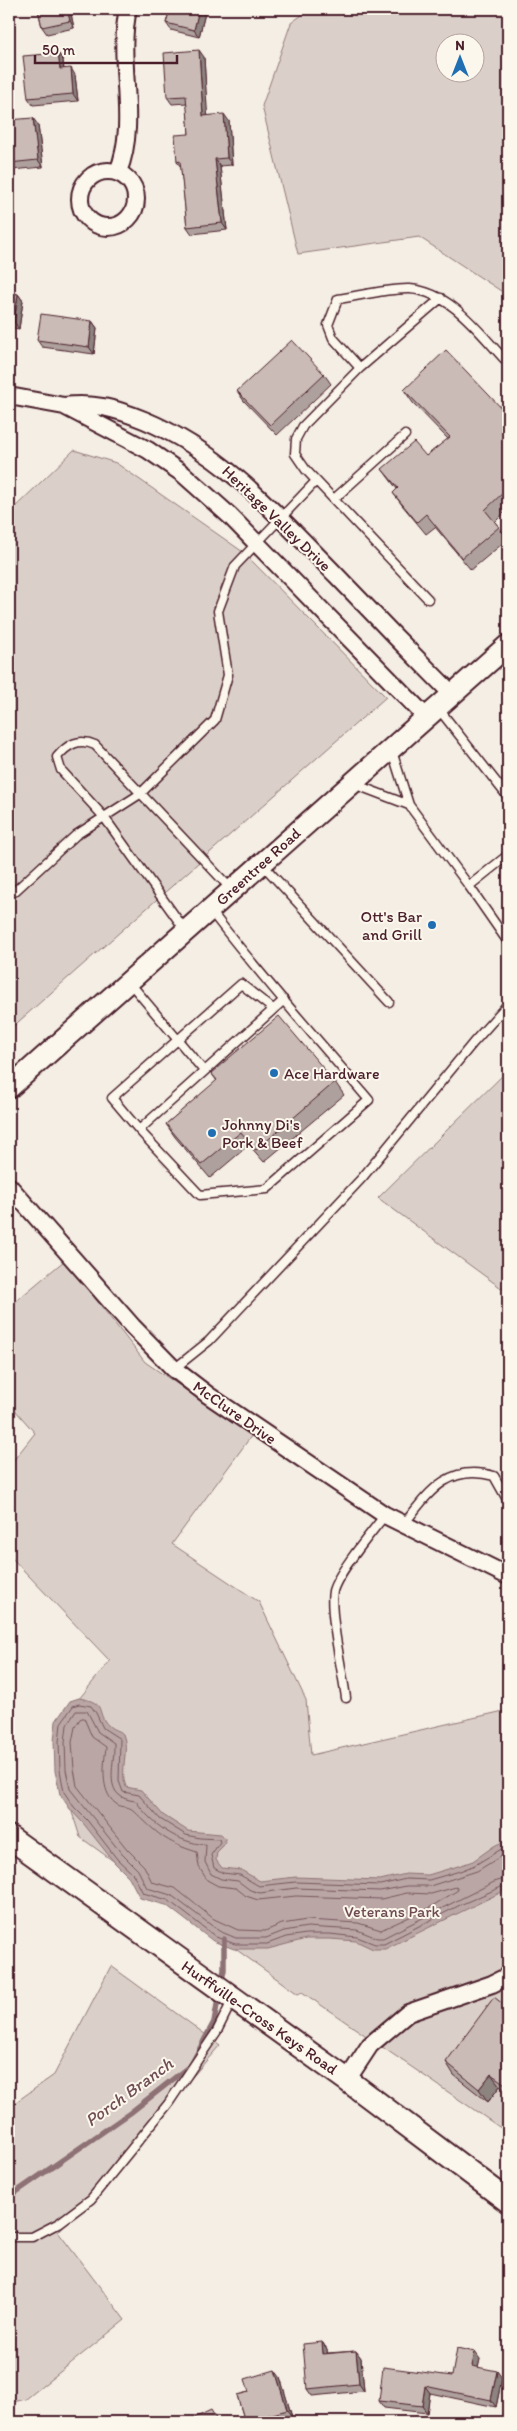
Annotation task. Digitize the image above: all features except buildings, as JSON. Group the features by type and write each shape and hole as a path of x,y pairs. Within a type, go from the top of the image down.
{"main road":[{"name":"Hurffville-Cross Keys Road","path":"9,1837 347,2080 508,2201"}],"street":[{"path":"118,172 125,155 128,135 123,44 128,9"},
{"name":"Heritage Valley Drive","path":"9,396 64,406 85,403 125,413 166,431 220,463 280,518 439,707"},
{"name":"Heritage Valley Drive","path":"64,406 166,462 198,486 256,542 439,707"},
{"name":"Greentree Road","path":"9,1088 508,645"},
{"name":"McClure Drive","path":"9,1186 133,1327 174,1369 385,1515 508,1576"},
{"path":"347,2080 370,2045 408,2012 492,1984 508,1976"}],"lane":[{"path":"360,368 333,338 328,325 338,298 410,289 441,298 450,303 508,363"},
{"path":"428,599 316,481 296,454 296,439 302,426 360,368 441,298"},
{"path":"334,500 405,435"},
{"path":"9,894 14,892 76,835 140,794 216,720 228,675 218,611 235,566 316,481"},
{"path":"439,707 508,797"},
{"path":"186,931 104,817 61,770 57,757 66,746 76,742 88,742 95,745 232,890"},
{"path":"391,748 409,805 508,942"},
{"path":"352,783 409,805"},
{"path":"469,886 508,855"},
{"path":"262,863 389,1002"},
{"path":"210,909 369,1100 267,1188 200,1196 112,1098 241,984 273,1009"},
{"path":"501,933 508,926"},
{"path":"129,981 204,1071"},
{"path":"139,1130 284,1000"},
{"path":"174,1369 209,1342 362,1178 473,1043 508,1004"},
{"path":"404,1524 432,1489 454,1476 476,1471 494,1476 508,1501"},
{"path":"346,1698 333,1609 333,1591 340,1577 385,1515"},
{"path":"9,2237 32,2237 59,2223 91,2199 168,2104 217,2032 232,1999"}],"green space":[{"path":"310,9 508,9 508,288 501,291 419,237 298,254 262,106 291,23"},
{"path":"74,450 116,463 243,552 386,697 9,1030 9,513"},
{"path":"508,1070 508,1293 378,1198"},
{"name":"Veterans Park","path":"65,1260 145,1362 252,1435 172,1544 259,1602 306,1700 311,1755 508,1710 508,2133 302,1992 298,1994 80,1837 70,1806 60,1794 65,1749 74,1705 110,1661 9,1555 9,1466 35,1433 9,1403 9,1307"},
{"path":"111,1966 220,2045 58,2232 125,2320 26,2399 9,2403 9,2107 54,2075"}],"water":[{"path":"79,1698 98,1705 102,1716 109,1726 123,1734 125,1740 124,1780 126,1787 141,1790 163,1815 188,1831 221,1834 225,1838 225,1844 217,1852 216,1860 222,1868 241,1870 260,1881 296,1877 380,1880 406,1874 428,1875 458,1866 473,1861 494,1846 508,1839 508,1889 385,1949 373,1949 356,1941 330,1939 306,1939 268,1949 234,1949 213,1941 166,1905 140,1898 129,1877 114,1862 60,1794 55,1771 54,1741 56,1721 70,1701"}],"waterway":[{"name":"Porch Branch","path":"221,1984 224,1970 224,1939"},
{"name":"Porch Branch","path":"9,2197 130,2113 191,2065 214,2022 219,1993"}],"place":[{"name":"Ott's Bar and Grill","path":"432,925"},
{"name":"Ace Hardware","path":"274,1073"},
{"name":"Johnny Di's Pork & Beef","path":"212,1133"}]}
